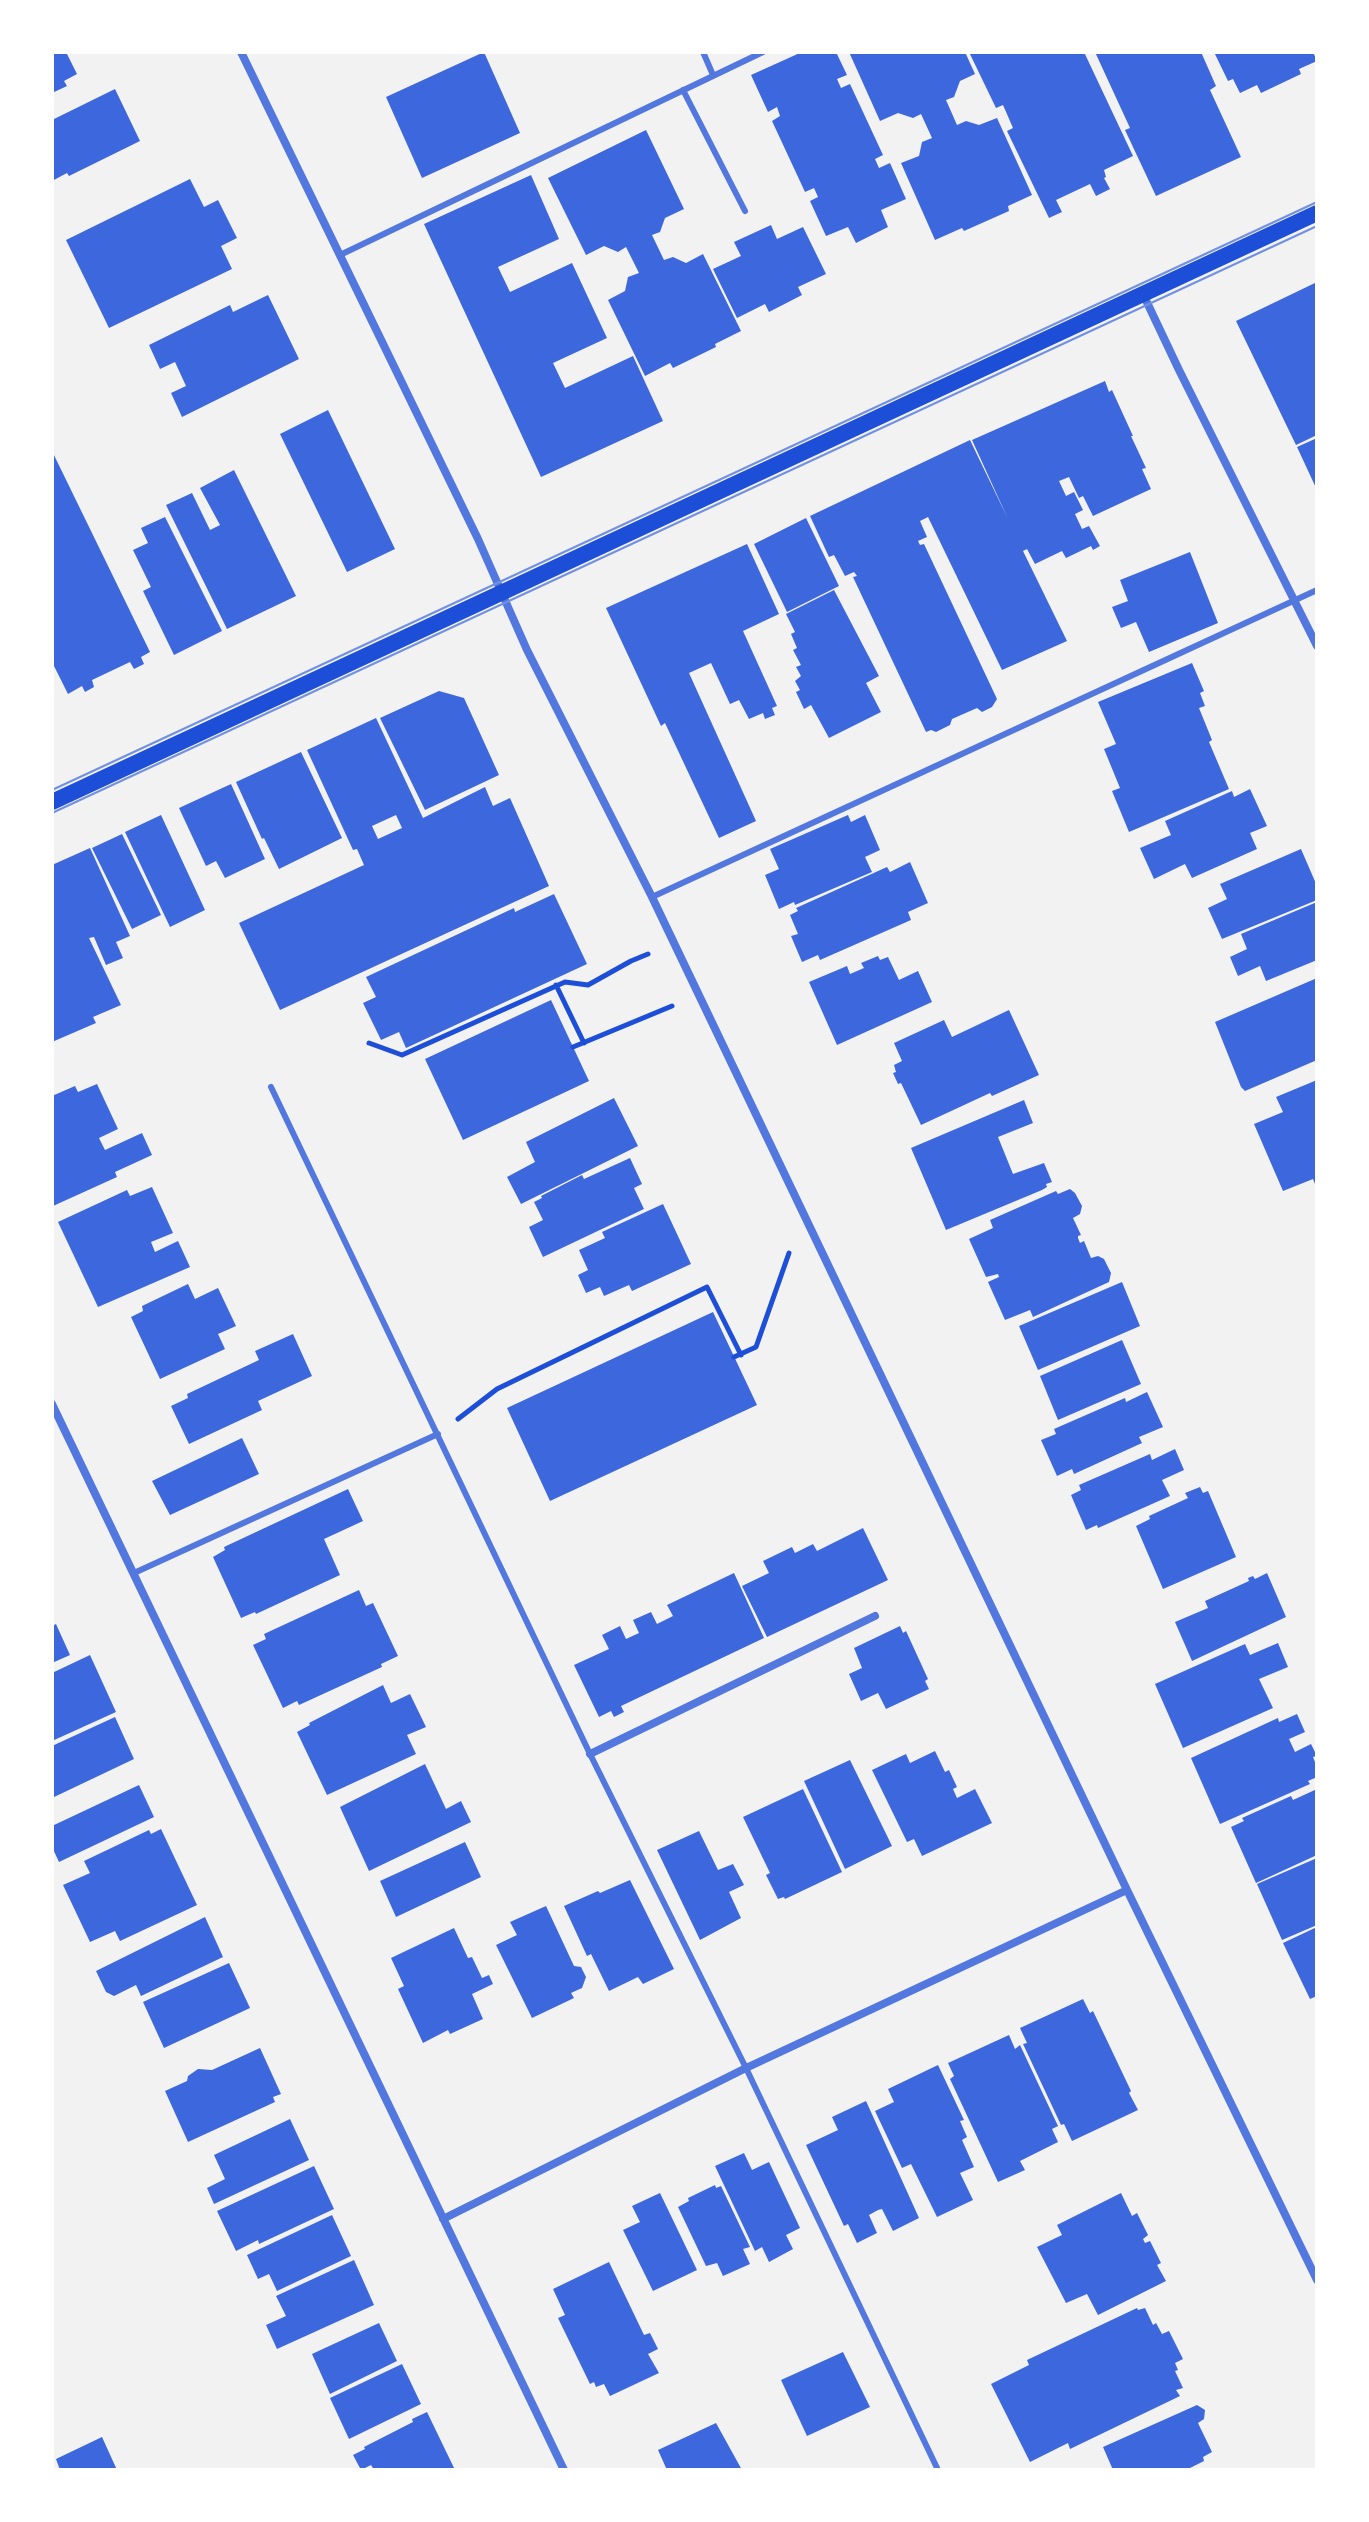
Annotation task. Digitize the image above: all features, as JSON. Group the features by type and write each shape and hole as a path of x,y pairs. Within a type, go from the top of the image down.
{"main road":[{"path":"52,802 1317,213"}],"street":[{"path":"241,52 478,539 527,650 652,897 1317,2280"},
{"path":"1143,294 1317,646"},
{"path":"52,1404 564,2470"},
{"path":"590,1754 875,1616"},
{"path":"443,2219 746,2068 1127,1890"}],"lane":[{"path":"703,52 713,75"},
{"path":"340,255 763,52"},
{"path":"683,90 745,211"},
{"path":"652,897 1317,590"},
{"path":"271,1087 590,1754 746,2068 938,2470"},
{"path":"134,1573 438,1434"}],"path":[{"path":"369,1043 402,1055 556,985 565,982 588,985 642,957"},
{"path":"556,985 584,1043"},
{"path":"573,1047 673,1005"},
{"path":"438,1434 497,1389 707,1287 737,1356 756,1347 791,1248"}],"building":[{"path":"52,52 66,52 77,74 64,81 67,86 52,93"},
{"path":"484,52 520,133 422,178 386,97"},
{"path":"802,52 836,52 847,75 837,79 841,88 850,84 883,155 875,159 879,168 890,163 906,199 881,210 888,227 856,243 848,227 826,236 810,201 818,197 814,188 805,192 772,121 780,116 777,107 768,112 751,75"},
{"path":"849,52 965,52 975,74 960,81 954,97 946,100 957,125 966,121 979,125 997,118 1032,195 1008,206 1009,211 935,240 901,163 919,156 922,142 932,138 921,114 913,118 898,113 880,121"},
{"path":"969,52 1084,52 1133,156 1104,170 1104,178 1110,189 1096,196 1090,184 1056,200 1062,212 1049,218 1007,131 1013,128 1003,105 996,108"},
{"path":"1095,52 1201,52 1216,86 1210,90 1241,157 1156,196 1125,130 1130,128"},
{"path":"1214,52 1313,52 1317,61 1299,69 1301,74 1261,93 1257,85 1240,93 1233,79 1228,81"},
{"path":"115,89 140,141 69,176 67,173 52,181 52,120"},
{"path":"646,130 684,209 665,218 660,232 652,235 664,260 673,257 686,263 703,254 741,331 673,368 670,363 645,376 608,300 625,291 628,277 639,273 626,247 618,252 604,246 586,255 548,178"},
{"path":"531,175 559,239 498,267 510,292 572,263 607,338 553,363 565,388 633,356 663,421 541,477 424,224"},
{"path":"190,179 204,207 218,200 237,238 221,246 232,269 109,328 66,240"},
{"path":"771,225 777,239 803,227 826,274 798,287 802,295 769,312 765,304 737,318 713,269 741,256 734,242"},
{"path":"1317,282 1317,435 1296,445 1236,321"},
{"path":"268,295 299,359 182,417 171,393 186,386 175,362 160,369 149,345 230,305 233,312"},
{"path":"1105,381 1133,436 1151,489 1093,516 1083,496 1079,498 1069,477 1059,481 1066,496 1074,492 1083,510 1075,514 1082,529 1089,526 1100,546 1093,550 1091,546 1066,558 1062,551 1035,564 1027,549 1023,551 1067,641 1002,670 928,517 920,521 927,537 918,541 920,545 924,544 997,699 992,707 982,712 977,708 952,719 950,725 936,732 926,732 853,577 857,576 854,572 845,576 834,555 829,557 810,516 970,440 1008,519 972,440"},
{"path":"328,410 395,549 347,572 280,434"},
{"path":"1317,438 1317,490 1297,447"},
{"path":"52,451 150,652 141,657 144,664 134,669 130,662 92,680 94,687 85,692 82,686 68,694 52,662"},
{"path":"234,470 296,596 227,629 166,505 192,493 210,530 220,525 200,488"},
{"path":"165,517 222,631 174,655 143,591 151,587 133,550 148,543 141,528"},
{"path":"806,518 839,586 787,612 754,544"},
{"path":"747,544 779,614 743,631 777,706 772,708 775,715 765,719 763,713 749,719 739,700 730,704 711,663 689,673 756,821 719,838 665,723 661,726 606,608"},
{"path":"1190,552 1218,623 1149,652 1136,622 1121,628 1112,607 1128,601 1120,580"},
{"path":"834,590 879,676 866,683 881,712 829,738 811,705 804,709 796,692 800,690 795,681 801,676 796,667 801,665 793,650 797,648 791,634 795,632 786,614"},
{"path":"1192,663 1204,691 1200,693 1205,706 1199,708 1212,740 1209,742 1229,789 1129,832 1112,791 1120,788 1104,749 1116,744 1098,702"},
{"path":"439,691 464,698 499,775 425,810 380,718"},
{"path":"376,718 423,818 485,787 493,806 510,798 549,886 280,1010 239,923 364,865 357,849 353,850 307,750","holes":["396,815 402,828 378,839 372,826"]},
{"path":"301,752 342,838 279,869 236,782"},
{"path":"231,784 265,859 225,878 216,861 206,866 179,808"},
{"path":"1250,789 1267,826 1250,833 1257,849 1192,878 1185,864 1154,879 1140,848 1171,835 1165,821 1232,791 1234,797"},
{"path":"161,815 205,910 170,927 125,832"},
{"path":"848,815 851,822 865,815 880,850 865,857 872,872 779,909 765,875 779,869 770,849"},
{"path":"122,834 161,915 132,929 92,848"},
{"path":"90,848 130,936 116,942 123,958 106,965 94,937 89,938 121,1005 93,1017 96,1023 52,1042 52,865"},
{"path":"1301,849 1317,886 1317,900 1222,939 1208,908 1227,899 1220,884"},
{"path":"910,862 928,903 908,912 911,920 820,960 818,955 802,962 791,936 798,934 790,915 798,911 796,908 887,867 890,872"},
{"path":"554,894 587,964 406,1048 399,1032 381,1040 363,1003 376,997 366,977 514,908 515,912"},
{"path":"1317,902 1317,960 1266,981 1260,966 1238,976 1230,957 1247,949 1241,934"},
{"path":"878,956 880,960 888,957 899,980 918,971 932,1002 837,1045 809,982 847,966 850,974 864,968 861,963"},
{"path":"1317,978 1317,1060 1245,1091 1215,1022"},
{"path":"551,1000 589,1081 463,1140 425,1059"},
{"path":"1009,1010 1039,1075 992,1096 990,1093 921,1125 893,1073 896,1072 894,1065 902,1061 894,1043 944,1020 952,1037"},
{"path":"1317,1080 1317,1189 1313,1179 1283,1191 1254,1124 1283,1112 1276,1097"},
{"path":"97,1084 118,1129 99,1138 105,1150 142,1133 152,1155 115,1172 117,1177 53,1206 52,1096 75,1086 78,1092"},
{"path":"614,1098 638,1146 521,1204 507,1177 535,1162 526,1142"},
{"path":"1024,1100 1033,1123 998,1137 1013,1174 1044,1163 1052,1182 1042,1190 946,1230 911,1148"},
{"path":"630,1158 642,1184 634,1188 644,1209 543,1257 529,1227 543,1220 534,1202 582,1175 584,1179"},
{"path":"152,1187 173,1233 151,1242 155,1252 178,1241 190,1267 98,1307 58,1222 127,1190 130,1196"},
{"path":"1070,1189 1082,1206 1080,1214 1073,1218 1081,1235 1078,1236 1080,1243 1084,1241 1091,1258 1098,1256 1104,1259 1111,1273 1109,1282 1033,1317 1030,1310 1005,1320 988,1282 999,1277 998,1274 986,1277 969,1239 993,1228 990,1220 1056,1191 1058,1194"},
{"path":"663,1204 691,1264 632,1291 629,1285 604,1296 600,1287 586,1293 578,1275 588,1270 579,1250 605,1238 602,1232"},
{"path":"1122,1282 1140,1326 1038,1370 1019,1326"},
{"path":"188,1284 195,1299 218,1288 236,1326 218,1334 225,1349 160,1379 131,1317 143,1311 142,1306"},
{"path":"713,1312 757,1405 550,1501 507,1408"},
{"path":"293,1334 312,1376 258,1401 262,1410 189,1444 171,1406 188,1398 187,1394 259,1360 255,1351"},
{"path":"1122,1340 1141,1384 1058,1420 1040,1376"},
{"path":"1147,1392 1163,1427 1139,1437 1142,1443 1074,1474 1072,1469 1057,1476 1041,1440 1056,1434 1054,1429 1125,1398 1126,1402"},
{"path":"242,1438 259,1474 170,1515 152,1481"},
{"path":"1175,1449 1184,1470 1162,1480 1170,1496 1098,1528 1097,1525 1086,1530 1071,1495 1081,1490 1079,1485 1150,1454 1152,1460"},
{"path":"1200,1487 1203,1493 1208,1491 1236,1557 1163,1589 1136,1526 1150,1519 1149,1516 1188,1498 1185,1493"},
{"path":"348,1489 363,1521 324,1539 340,1575 241,1618 213,1557 225,1550 224,1547"},
{"path":"863,1528 888,1580 767,1637 742,1586 769,1573 763,1561 792,1547 795,1553 813,1544 817,1551"},
{"path":"734,1573 764,1638 621,1706 624,1712 614,1717 611,1711 599,1717 574,1665 609,1649 602,1635 620,1626 626,1639 639,1633 633,1620 651,1612 657,1624 673,1616 667,1605"},
{"path":"1267,1573 1286,1617 1192,1661 1175,1622 1208,1608 1205,1601 1249,1581 1248,1578 1253,1576 1255,1579"},
{"path":"359,1590 366,1606 373,1603 398,1656 381,1664 382,1667 299,1705 297,1701 283,1708 253,1645 266,1639 264,1634"},
{"path":"56,1624 70,1655 52,1663 52,1626"},
{"path":"900,1626 903,1633 906,1631 928,1679 925,1681 929,1689 886,1709 878,1693 861,1701 849,1674 862,1668 854,1648"},
{"path":"1278,1643 1288,1667 1259,1679 1273,1708 1183,1748 1155,1684 1245,1644 1250,1655"},
{"path":"90,1655 116,1712 52,1741 52,1673"},
{"path":"383,1685 391,1703 410,1694 426,1727 407,1735 416,1754 327,1795 297,1732"},
{"path":"1297,1714 1305,1732 1289,1739 1295,1752 1311,1744 1317,1756 1313,1757 1317,1777 1308,1781 1310,1784 1220,1824 1191,1758 1278,1718 1279,1722"},
{"path":"115,1717 134,1759 52,1798 52,1746"},
{"path":"935,1751 945,1772 949,1770 957,1787 953,1789 957,1798 975,1789 992,1823 922,1856 914,1839 907,1842 872,1770 906,1754 910,1763"},
{"path":"850,1760 892,1846 845,1869 804,1781"},
{"path":"425,1764 446,1809 461,1801 471,1822 369,1871 340,1807"},
{"path":"139,1785 154,1817 59,1862 52,1847 52,1826"},
{"path":"803,1789 842,1872 785,1899 778,1899 766,1875 770,1873 743,1817"},
{"path":"1317,1789 1317,1855 1256,1883 1231,1827 1244,1821 1242,1818 1291,1796 1293,1800"},
{"path":"161,1829 197,1905 120,1941 115,1931 90,1942 63,1885 90,1873 84,1861 149,1830 151,1834"},
{"path":"699,1831 718,1870 733,1864 744,1885 729,1892 741,1918 700,1940 657,1850"},
{"path":"465,1842 481,1877 396,1917 380,1881"},
{"path":"1317,1858 1317,1925 1282,1940 1257,1884"},
{"path":"630,1880 674,1969 643,1984 638,1977 609,1991 591,1954 587,1956 564,1906"},
{"path":"546,1906 574,1966 581,1967 586,1977 582,1988 571,1993 574,1998 532,2018 496,1945 517,1935 510,1922"},
{"path":"205,1917 223,1957 141,1996 136,1985 114,1996 106,1992 96,1971"},
{"path":"1317,1927 1317,1996 1310,1999 1283,1943"},
{"path":"454,1928 468,1958 472,1957 482,1978 489,1975 493,1984 472,1994 483,2019 450,2034 448,2030 423,2043 398,1989 404,1986 391,1958"},
{"path":"229,1963 250,2008 164,2048 143,2002"},
{"path":"1083,1999 1090,2013 1093,2011 1138,2110 1072,2141 1064,2124 1061,2125 1023,2044 1027,2043 1020,2028"},
{"path":"1009,2035 1015,2049 1020,2045 1058,2126 1052,2129 1058,2142 1020,2161 1025,2170 998,2182 950,2079 954,2076 948,2063"},
{"path":"260,2048 281,2094 273,2097 275,2102 188,2142 165,2091 187,2081 188,2076 198,2069 212,2070"},
{"path":"938,2065 964,2120 960,2121 967,2137 962,2140 974,2167 960,2173 973,2200 937,2217 911,2164 902,2168 875,2111 894,2102 888,2089"},
{"path":"866,2101 919,2218 893,2231 882,2209 878,2210 869,2215 877,2233 857,2243 848,2224 844,2226 806,2145 838,2130 832,2117"},
{"path":"290,2119 309,2160 214,2204 207,2188 225,2179 214,2155"},
{"path":"744,2153 752,2170 769,2162 800,2228 786,2235 793,2249 769,2262 762,2247 755,2251 715,2166"},
{"path":"314,2166 334,2209 259,2244 258,2240 236,2251 217,2211"},
{"path":"715,2185 716,2188 721,2186 750,2247 743,2249 750,2264 723,2276 717,2263 706,2266 678,2207 689,2201 688,2198"},
{"path":"660,2193 697,2270 653,2291 623,2230 640,2222 632,2206"},
{"path":"1121,2193 1132,2216 1137,2213 1148,2235 1143,2239 1145,2243 1150,2241 1161,2263 1157,2265 1166,2281 1098,2315 1087,2294 1066,2303 1037,2247 1062,2235 1057,2225"},
{"path":"332,2215 351,2256 277,2291 269,2274 258,2279 247,2255"},
{"path":"354,2260 374,2305 277,2349 266,2325 286,2316 276,2296"},
{"path":"609,2262 644,2335 650,2333 658,2349 648,2354 659,2373 610,2396 604,2384 596,2387 594,2382 590,2384 558,2318 565,2315 553,2289"},
{"path":"1137,2308 1145,2308 1153,2325 1156,2323 1162,2334 1169,2331 1183,2359 1175,2363 1178,2370 1175,2371 1183,2388 1176,2390 1180,2396 1070,2449 1068,2443 1030,2462 991,2384 1029,2365 1027,2360"},
{"path":"379,2323 397,2361 330,2394 312,2354"},
{"path":"843,2352 870,2407 807,2436 781,2380"},
{"path":"402,2364 421,2404 349,2439 330,2398"},
{"path":"1197,2405 1205,2410 1204,2419 1198,2423 1212,2452 1203,2457 1204,2461 1186,2470 1113,2470 1103,2447"},
{"path":"427,2412 455,2470 374,2470 371,2465 361,2470 353,2455"},
{"path":"716,2423 742,2470 667,2470 658,2450"},
{"path":"102,2437 117,2470 60,2470 56,2459"}],"tram line":[{"path":"52,790 1317,202"},
{"path":"52,813 1317,226"}]}
